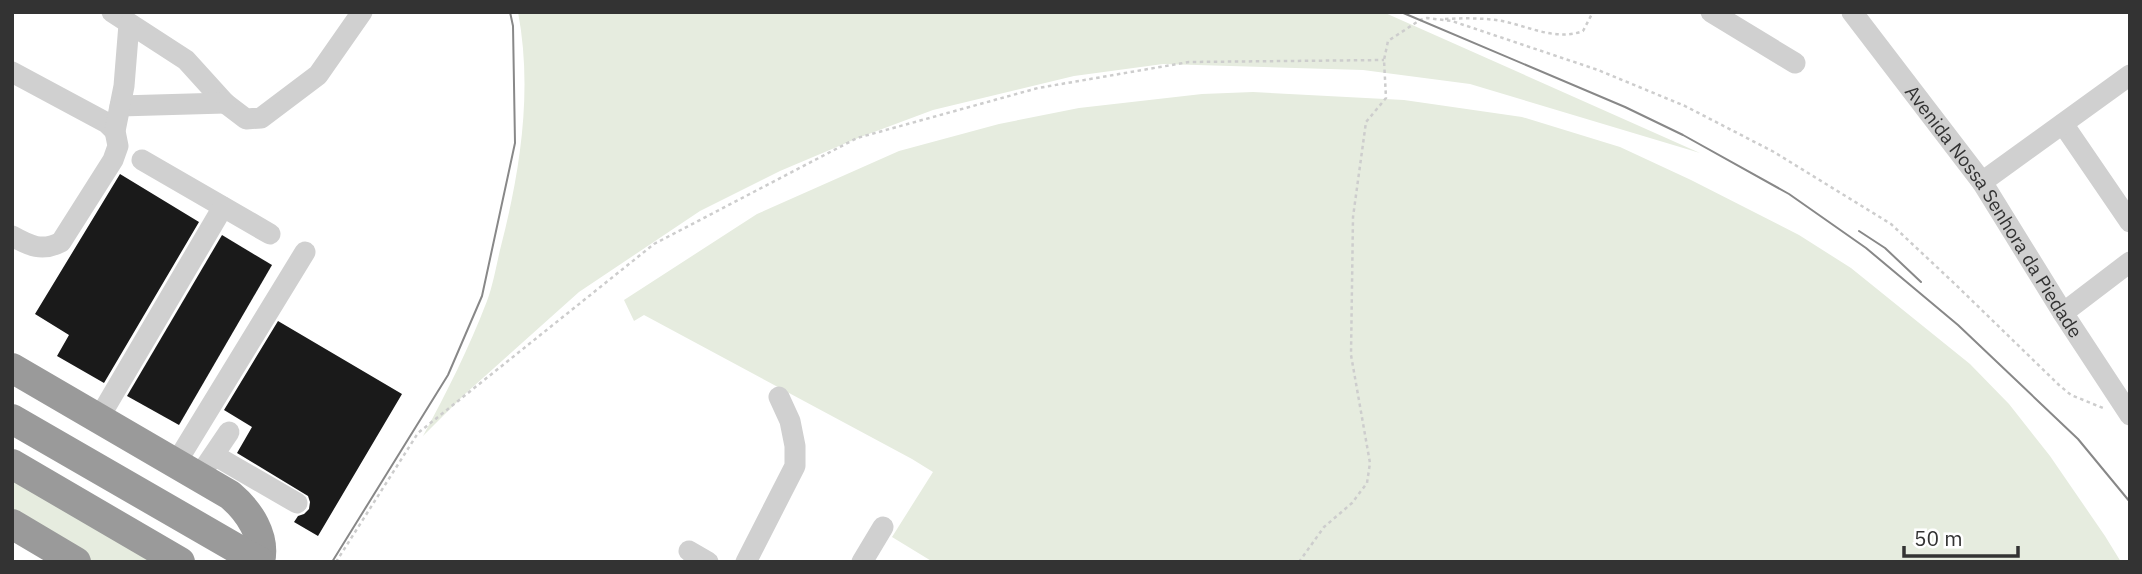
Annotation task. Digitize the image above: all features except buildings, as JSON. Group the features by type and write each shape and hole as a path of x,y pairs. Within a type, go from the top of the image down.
{"highway":[{"path":"12,368 99,418 197,465 250,515 257,529 262,553 260,562 12,419"},
{"path":"23,470 180,562"},
{"path":"12,524 76,562"}],"street":[{"path":"121,18 186,61 225,103 246,119 261,118 318,75 362,12"},
{"path":"1711,12 1795,63"},
{"name":"Avenida Nossa Senhora da Piedade","path":"1853,12 1982,182 2130,415"},
{"path":"12,236 29,246 40,248 61,242 113,160 118,146 115,131 120,106 121,18"},
{"path":"12,72 107,123 115,131"},
{"path":"1982,182 2130,75"},
{"path":"120,106 225,103"},
{"path":"2063,124 2130,222"},
{"path":"142,160 270,234"},
{"path":"99,418 223,207"},
{"path":"197,465 305,252"},
{"path":"2063,313 2130,261"},
{"path":"746,562 796,466 790,421 779,397"},
{"path":"197,465 229,432"},
{"path":"197,465 297,503"},
{"path":"862,562 884,527"},
{"path":"689,551 708,562"}],"path":[{"path":"1435,19 1499,20 1556,35 1583,31 1593,12"},
{"path":"1298,562 1324,527 1352,503 1367,483 1370,463 1351,355 1353,217 1366,122 1385,98 1384,60 1388,41 1427,18 1451,21 1598,70 1685,106 1774,152 1891,224 2059,385 2071,395 2106,409"},
{"path":"336,562 418,433 654,244 857,138 1038,88 1189,62 1384,60"}],"shaded area":[{"path":"518,12 1383,12 1700,153 1470,84 1363,70 1163,64 1074,76 933,110 780,171 700,211 579,292 465,394 423,436 457,370 487,301 507,221 518,162 524,102"},
{"path":"1253,92 1404,100 1522,117 1620,147 1799,235 1851,268 1970,364 2009,404 2050,456 2121,562 933,562 892,537 933,472 644,315 634,321 624,300 757,214 899,151 999,124 1079,108 1202,94"},
{"path":"12,472 163,562 78,562 12,524"}],"tram line":[{"path":"332,562 448,375 482,296 515,143 513,26 510,12"},
{"path":"1401,12 1625,107 1683,135 1789,194 1866,248 1958,325 2078,439 2130,502"},
{"path":"1859,231 1885,248 1921,282"}]}
